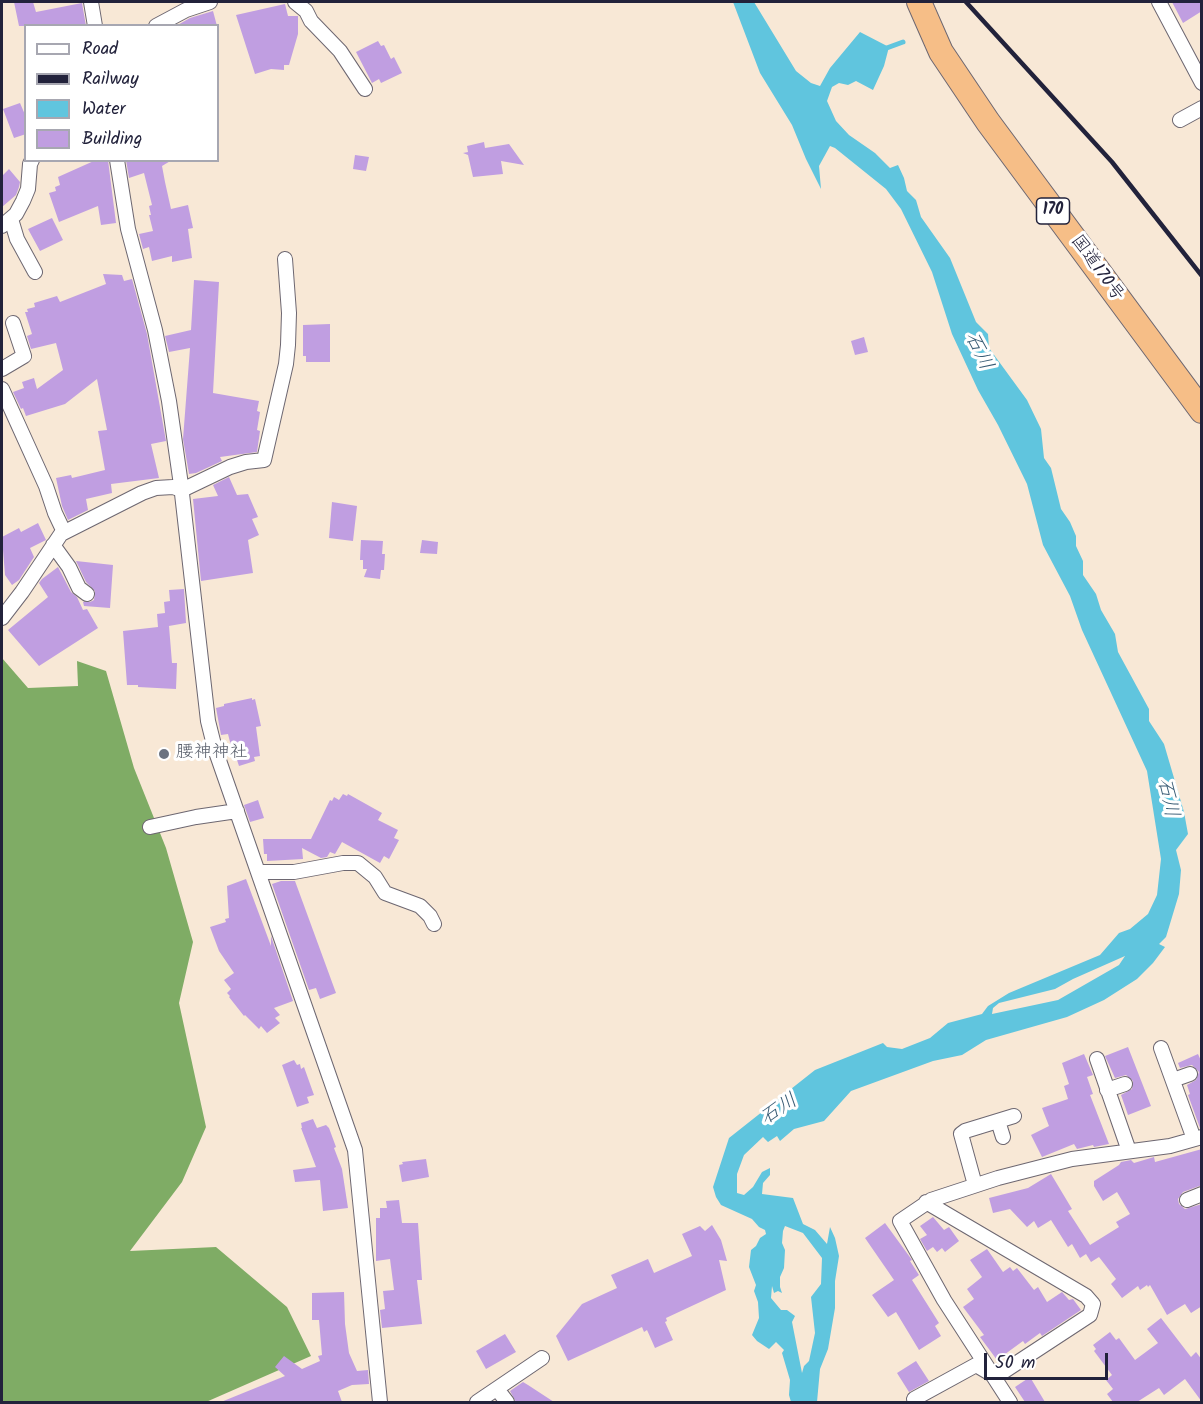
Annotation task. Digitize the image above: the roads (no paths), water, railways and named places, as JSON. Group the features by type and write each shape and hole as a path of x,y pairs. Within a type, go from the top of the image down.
{"highway":[{"name":"国道170号","path":"919,2 941,52 988,122 1202,411"}],"street":[{"path":"91,2 96,24"},
{"path":"160,24 186,10 210,2"},
{"path":"295,2 306,11 311,21 340,51 365,89"},
{"path":"1159,2 1202,83"},
{"path":"1180,120 1202,108"},
{"path":"31,162 28,172 28,189 23,201 6,222 35,272"},
{"path":"117,162 128,229 155,330 169,401 182,490 208,721 215,749 355,1150 380,1402"},
{"path":"182,490 230,467 264,460 287,354 289,313 285,259"},
{"path":"2,369 24,356 13,323"},
{"path":"2,389 64,532"},
{"path":"2,618 64,532 156,488 173,486 182,490"},
{"path":"53,545 69,567 79,588 87,594"},
{"path":"150,826 196,816 237,811"},
{"path":"259,872 294,872 336,864 358,863 375,877 385,893 420,906 434,924"},
{"path":"1010,1402 944,1300 900,1221 926,1202 946,1193 1072,1159 1170,1146 1198,1138 1161,1048"},
{"path":"1097,1059 1129,1151"},
{"path":"1173,1080 1190,1074"},
{"path":"1107,1090 1125,1084"},
{"path":"975,1185 961,1134 1014,1116"},
{"path":"998,1121 1003,1137"},
{"path":"1186,1200 1202,1194"},
{"path":"916,1402 914,1399 976,1365 993,1375 1004,1372 1090,1315 1093,1304 1086,1296 926,1202"},
{"path":"477,1402 542,1358"},
{"path":"497,1389 507,1402"}],"water":[{"name":"石川","path":"733,2 754,2 796,71 811,83 820,86 830,68 860,32 889,47 884,66 873,90 856,81 848,85 839,83 832,87 827,101 836,121 849,135 875,153 890,168 898,165 907,191 916,200 921,217 950,258 976,322 988,334 989,348 1027,400 1041,429 1044,458 1051,468 1061,509 1076,536 1076,546 1083,561 1083,575 1096,594 1101,610 1115,634 1118,652 1149,709 1149,721 1164,744 1184,812 1188,834 1176,850 1181,870 1179,894 1166,937 1159,944 1165,947 1137,979 1104,1000 1067,1017 986,1040 962,1055 933,1061 851,1091 824,1121 794,1129 780,1141 777,1136 768,1142 763,1137 744,1155 737,1174 737,1193 744,1195 753,1187 762,1172 770,1168 770,1175 763,1183 762,1194 793,1198 803,1224 815,1230 827,1244 830,1227 835,1238 839,1256 835,1281 835,1308 828,1349 820,1369 817,1402 791,1402 790,1380 782,1353 784,1350 776,1342 769,1349 752,1335 759,1318 758,1302 754,1291 756,1285 749,1267 751,1250 766,1234 765,1230 752,1219 721,1205 716,1197 713,1187 729,1138 815,1070 883,1043 887,1047 902,1049 930,1038 948,1023 982,1014 988,1006 1009,993 1100,955 1119,933 1130,929 1148,914 1157,895 1161,859 1147,771 1082,630 1070,596 1043,545 1027,484 952,334 932,272 901,209 886,189 830,146 819,166 821,189 792,125 760,73","holes":["1125,956 1119,965 1058,1000 992,1014 993,1008 999,1003 1055,989","785,1226 803,1233 822,1258 821,1284 811,1297 815,1333 809,1361 802,1373 792,1322 795,1316 787,1310 781,1310 771,1298 772,1286 774,1293 778,1291 782,1293 780,1277 784,1268 785,1250 782,1243"]}],"waterway":[{"path":"884,49 903,42"}],"railway":[{"path":"966,2 1112,162 1202,276"}],"place":[{"name":"腰神神社","path":"164,754"}]}
